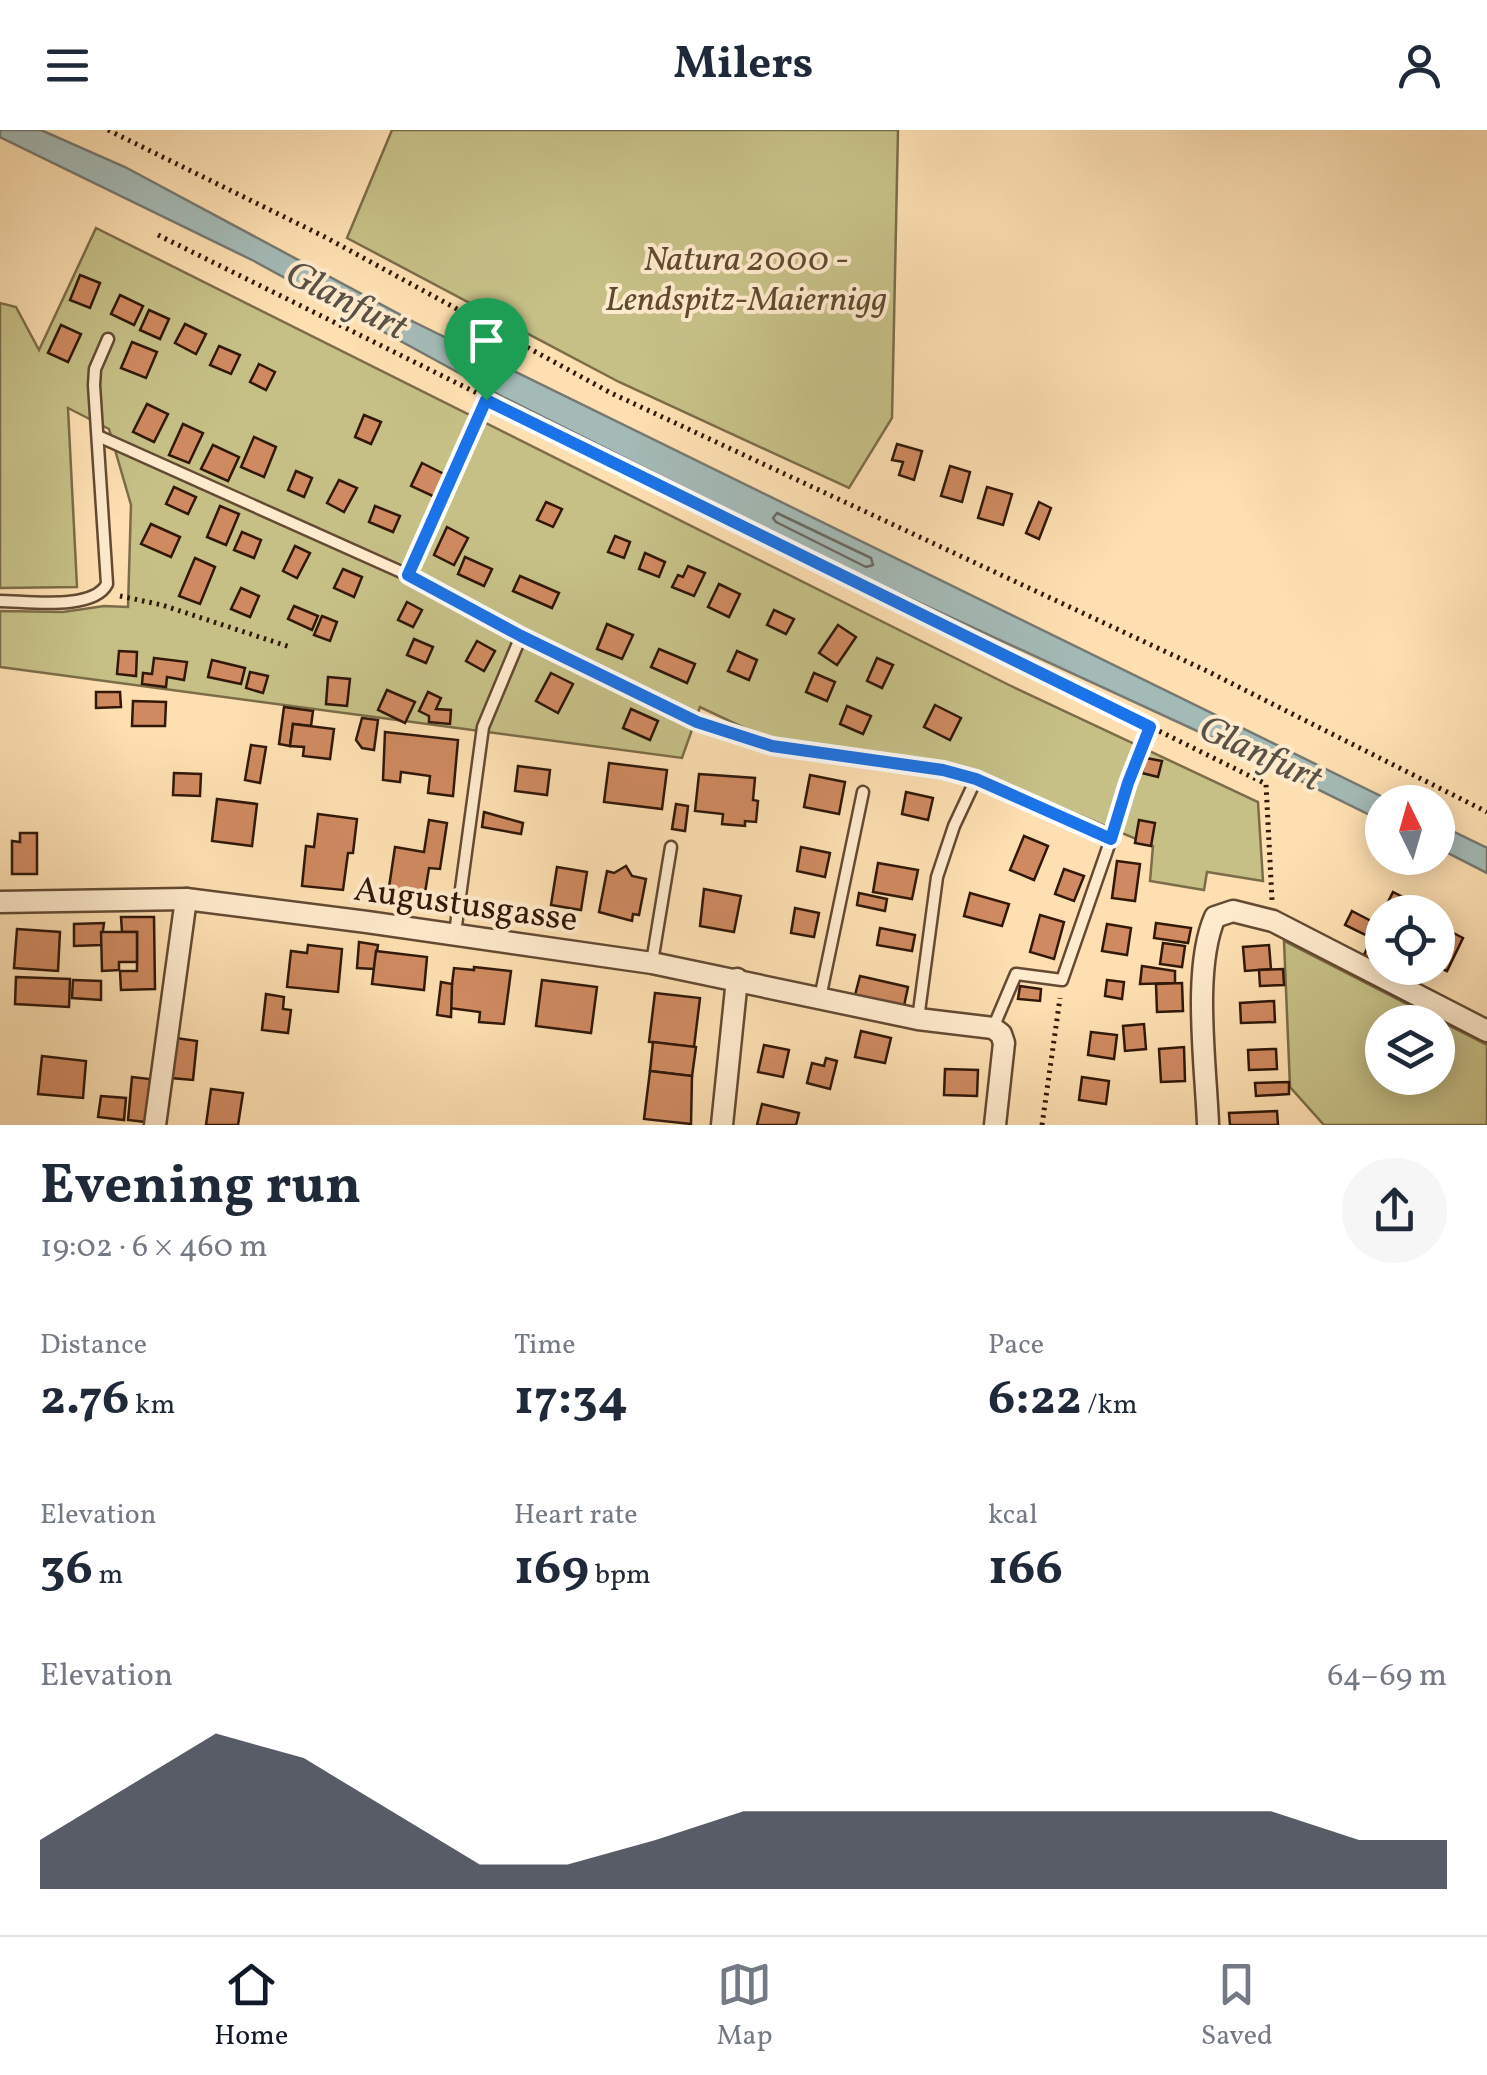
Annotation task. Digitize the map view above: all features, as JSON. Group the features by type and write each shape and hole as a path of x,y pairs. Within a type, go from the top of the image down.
{"street":[{"name":"Augustusgasse","path":"0,902 186,899 455,933 652,963 918,1019 993,1028"},
{"path":"155,1125 186,899"},
{"path":"1208,1125 1203,978 1208,934 1216,917 1233,910 1272,921 1487,1031"},
{"path":"722,1125 737,979"},
{"path":"993,1028 1004,1043 995,1125"}],"lane":[{"path":"0,601 78,602 103,592 108,574 95,370 108,339"},
{"path":"98,436 408,575 521,636 697,722 772,746 943,770 976,779 1111,839 1062,980 1016,974 993,1028"},
{"path":"408,575 451,479"},
{"path":"455,933 484,727 521,636"},
{"path":"918,1019 937,878 954,826 976,779"},
{"path":"820,998 864,792"},
{"path":"652,963 671,847"}],"path":[{"path":"108,130 325,237 611,394 1207,671 1487,812"},
{"path":"158,235 1266,784 1272,921"},
{"path":"451,479 486,400"},
{"path":"103,592 162,605 290,647"},
{"path":"1111,839 1150,727"},
{"path":"1042,1125 1062,980"}],"green space":[{"name":"Natura 2000 - Lendspitz-Maiernigg","path":"392,130 898,130 892,418 849,488 619,382 347,238"},
{"path":"96,228 1011,686 1258,802 1263,881 1207,872 1204,890 1150,881 1153,846 970,769 768,739 700,707 682,758 0,667 0,611 128,607 131,505 109,429 68,408 77,587 0,588 0,303 16,307 39,350"},
{"path":"1284,941 1409,1005 1365,1005 1365,1095 1455,1095 1455,1029 1487,1045 1487,1125 1324,1125 1290,1087"}],"water":[{"name":"Glanfurt","path":"0,130 41,130 125,167 414,322 1365,788 1365,813 846,569 503,397 254,261 0,137"},
{"path":"1455,832 1487,848 1487,873 1455,857"}],"building":[{"path":"80,275 100,283 90,308 70,300"},
{"path":"120,295 143,306 134,325 111,314"},
{"path":"149,310 169,319 160,339 140,330"},
{"path":"185,324 206,334 196,354 175,343"},
{"path":"61,325 81,334 68,362 48,353"},
{"path":"132,342 157,352 146,378 121,368"},
{"path":"219,346 240,355 231,374 210,365"},
{"path":"259,364 275,372 266,390 250,382"},
{"path":"147,404 168,414 154,442 133,432"},
{"path":"364,415 381,422 371,444 355,437"},
{"path":"183,424 203,433 189,463 169,455"},
{"path":"254,437 276,447 264,477 241,467"},
{"path":"897,444 922,451 914,480 899,475 903,462 892,460"},
{"path":"213,445 239,457 228,481 201,469"},
{"path":"422,463 446,475 435,497 411,486"},
{"path":"950,466 970,472 962,502 941,496"},
{"path":"296,471 312,478 304,497 288,490"},
{"path":"339,480 357,488 344,512 327,503"},
{"path":"174,487 196,497 188,514 166,504"},
{"path":"987,487 1012,494 1003,525 978,518"},
{"path":"546,502 562,509 553,527 537,520"},
{"path":"1039,502 1051,508 1039,539 1026,533"},
{"path":"220,506 239,514 226,545 207,537"},
{"path":"375,506 400,516 393,532 369,522"},
{"path":"151,524 180,537 171,557 141,544"},
{"path":"447,527 468,538 454,565 434,555"},
{"path":"242,532 261,540 254,558 234,550"},
{"path":"615,536 630,542 624,558 608,552"},
{"path":"295,546 310,553 297,578 283,571"},
{"path":"645,553 665,562 659,577 639,569"},
{"path":"465,557 492,569 484,586 458,574"},
{"path":"195,558 215,567 200,604 179,596"},
{"path":"688,566 705,573 694,596 672,587"},
{"path":"343,569 362,577 354,597 334,588"},
{"path":"520,576 559,593 552,608 513,591"},
{"path":"719,584 740,594 729,617 708,607"},
{"path":"241,588 259,596 250,617 231,609"},
{"path":"407,602 422,610 413,627 398,620"},
{"path":"294,606 318,616 312,630 288,619"},
{"path":"774,610 794,619 786,634 767,625"},
{"path":"322,616 337,622 330,641 314,635"},
{"path":"607,624 633,635 622,659 597,649"},
{"path":"838,625 856,637 837,665 819,653"},
{"path":"414,639 433,647 426,663 407,655"},
{"path":"477,641 495,651 484,671 466,661"},
{"path":"659,649 695,664 687,683 651,667"},
{"path":"119,651 137,652 136,676 117,674"},
{"path":"737,651 757,660 749,680 728,671"},
{"path":"154,658 187,662 184,680 167,677 166,687 142,684 143,673 152,674"},
{"path":"877,658 893,665 882,688 867,681"},
{"path":"212,660 245,668 241,684 208,677"},
{"path":"250,672 268,676 263,693 246,688"},
{"path":"551,673 573,684 558,713 536,701"},
{"path":"814,673 835,682 827,701 806,692"},
{"path":"328,677 350,679 347,706 326,704"},
{"path":"387,690 415,702 405,723 378,710"},
{"path":"96,692 120,692 121,707 96,708"},
{"path":"428,692 441,698 436,709 451,710 450,724 429,722 429,716 419,711"},
{"path":"133,701 166,702 165,726 132,726"},
{"path":"935,705 961,718 950,740 924,727"},
{"path":"847,706 871,716 863,734 840,724"},
{"path":"284,707 313,711 311,726 293,724 290,746 279,744"},
{"path":"631,709 658,721 650,740 623,728"},
{"path":"362,718 378,720 374,750 362,748 356,740"},
{"path":"293,724 334,729 330,759 303,756 304,747 290,746"},
{"path":"385,732 458,740 453,796 428,793 430,776 401,772 400,782 383,780"},
{"path":"251,745 266,747 260,783 245,780"},
{"path":"1146,758 1162,761 1158,777 1142,773"},
{"path":"609,763 667,770 662,809 604,802"},
{"path":"518,766 550,770 547,795 515,791"},
{"path":"174,773 201,774 200,796 173,795"},
{"path":"699,774 755,778 756,822 745,821 745,826 722,824 723,814 695,811"},
{"path":"810,775 845,782 839,814 804,807"},
{"path":"906,792 933,798 928,820 902,814"},
{"path":"217,799 257,804 252,846 212,841"},
{"path":"676,804 688,806 685,831 672,829"},
{"path":"484,812 523,823 521,834 482,827"},
{"path":"318,814 357,819 343,890 302,886 306,846 314,847"},
{"path":"429,820 447,823 440,869 429,868 424,899 388,894 395,847 424,852"},
{"path":"1139,820 1155,823 1151,846 1135,843"},
{"path":"20,833 37,833 37,874 12,874 12,841 20,842"},
{"path":"1024,836 1048,846 1034,880 1010,870"},
{"path":"801,847 830,853 825,877 797,871"},
{"path":"1117,861 1140,864 1135,901 1112,898"},
{"path":"878,863 918,870 912,899 873,892"},
{"path":"626,866 632,876 646,879 639,915 633,914 632,921 599,912 607,871 614,873"},
{"path":"557,867 587,872 581,910 551,905"},
{"path":"1064,869 1084,876 1074,901 1055,894"},
{"path":"704,889 741,896 734,932 700,926"},
{"path":"859,893 887,899 885,911 857,905"},
{"path":"970,893 1009,904 1002,926 964,916"},
{"path":"795,908 819,913 814,937 791,933"},
{"path":"1352,911 1365,918 1365,935 1345,925"},
{"path":"1040,915 1064,922 1054,959 1030,952"},
{"path":"121,917 154,917 155,989 121,990 120,971 137,971 137,932 122,932"},
{"path":"104,923 101,945 74,946 74,924"},
{"path":"1156,923 1191,928 1188,943 1154,938"},
{"path":"1107,924 1131,928 1127,955 1102,951"},
{"path":"880,928 915,935 912,951 877,945"},
{"path":"17,929 60,932 58,971 14,968"},
{"path":"101,932 137,932 137,962 119,962 119,970 102,971"},
{"path":"1455,934 1463,938 1455,954"},
{"path":"359,942 378,945 374,969 357,968"},
{"path":"1163,943 1185,946 1182,967 1160,964"},
{"path":"308,945 342,949 338,992 287,987 291,951 307,953"},
{"path":"1269,945 1271,969 1245,971 1243,947"},
{"path":"376,951 427,957 424,990 372,984"},
{"path":"1142,966 1175,971 1175,983 1140,984"},
{"path":"454,968 511,971 504,1024 479,1022 480,1012 449,1008"},
{"path":"1283,969 1284,985 1260,986 1259,970"},
{"path":"860,976 908,987 904,1006 855,995"},
{"path":"16,977 70,979 69,1007 15,1004"},
{"path":"73,980 101,981 101,1000 72,998"},
{"path":"542,980 597,987 591,1033 536,1026"},
{"path":"1107,980 1124,982 1122,999 1105,996"},
{"path":"441,982 452,984 451,1017 437,1015"},
{"path":"1182,983 1183,1011 1157,1012 1156,984"},
{"path":"1020,986 1041,989 1040,1001 1018,999"},
{"path":"655,993 700,998 694,1047 649,1042"},
{"path":"266,994 284,997 283,1009 291,1010 288,1033 262,1030"},
{"path":"1274,1001 1275,1022 1241,1023 1240,1003"},
{"path":"1144,1024 1146,1049 1125,1051 1123,1026"},
{"path":"861,1031 891,1038 885,1063 855,1057"},
{"path":"1091,1032 1117,1035 1114,1059 1088,1055"},
{"path":"176,1038 197,1041 193,1080 171,1078"},
{"path":"653,1042 696,1047 692,1076 650,1071"},
{"path":"764,1045 789,1050 783,1077 758,1072"},
{"path":"1184,1047 1185,1081 1161,1082 1159,1049"},
{"path":"1276,1049 1277,1069 1249,1070 1248,1050"},
{"path":"42,1056 86,1061 83,1098 38,1094"},
{"path":"826,1058 837,1061 830,1089 807,1083 812,1063 824,1066"},
{"path":"945,1069 978,1070 977,1096 944,1095"},
{"path":"650,1071 692,1076 691,1124 644,1119"},
{"path":"132,1077 150,1079 146,1122 128,1120"},
{"path":"1082,1077 1109,1081 1106,1104 1079,1100"},
{"path":"1289,1082 1289,1094 1256,1096 1255,1083"},
{"path":"211,1089 243,1093 238,1125 206,1125"},
{"path":"101,1096 126,1098 124,1120 98,1117"},
{"path":"762,1104 799,1113 796,1125 757,1125"},
{"path":"1277,1111 1278,1125 1230,1125 1229,1113"}],"route":[{"path":"486,400 1150,727 1111,839 976,779 943,770 772,746 697,722 521,636 408,575 486,400"}]}
